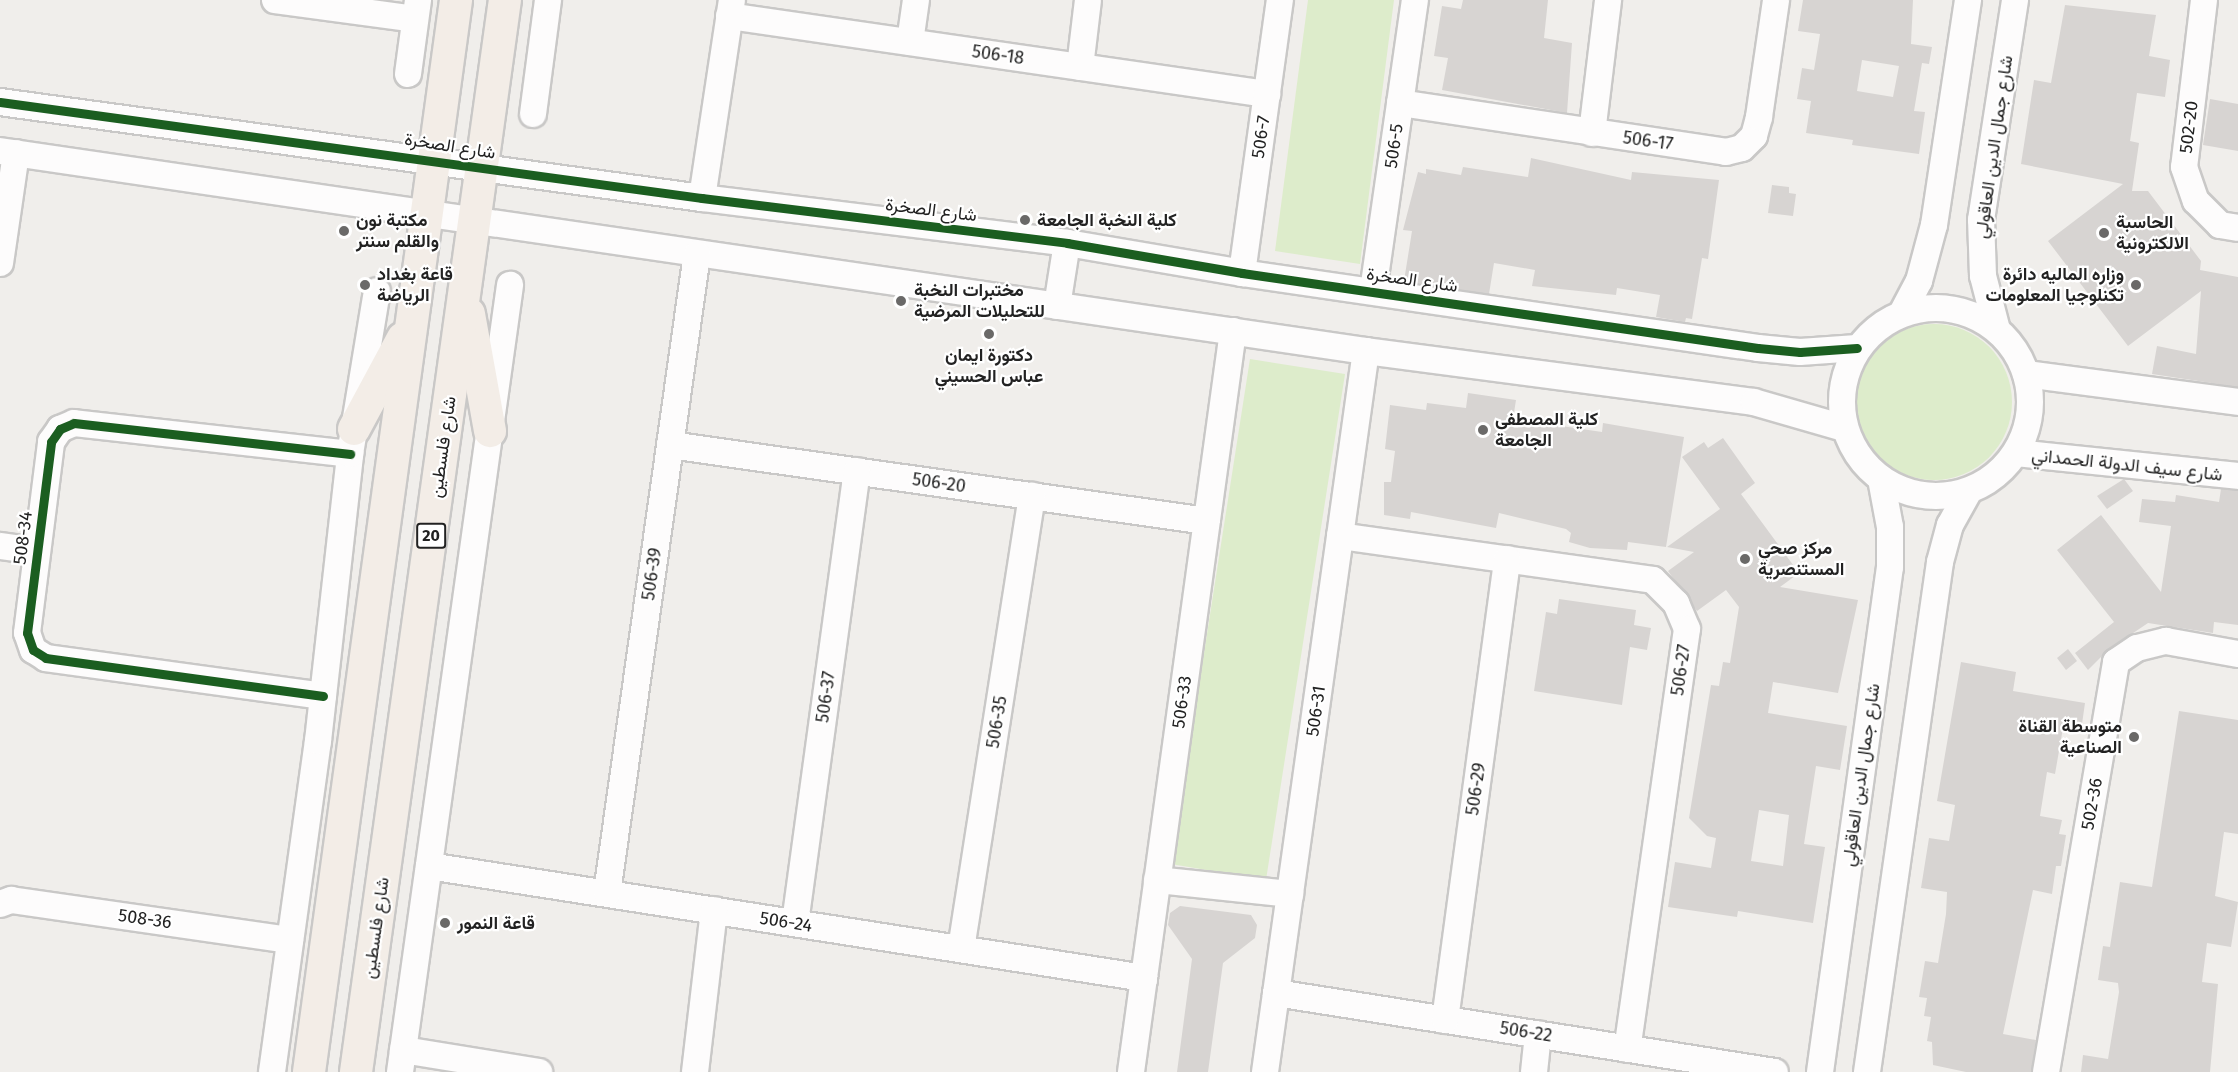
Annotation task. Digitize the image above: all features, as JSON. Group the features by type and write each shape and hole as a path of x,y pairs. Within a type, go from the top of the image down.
{"main road":[{"path":"309,1072 431,159 456,0"},
{"name":"شارع فلسطين","path":"356,1072 505,0"},
{"path":"465,294 490,431"},
{"path":"352,441 408,330"}],"street":[{"path":"275,0 416,10 408,74"},
{"path":"533,114 548,0"},
{"path":"910,42 916,0"},
{"path":"1080,67 1088,0"},
{"name":"506-7","path":"1242,273 1280,0"},
{"name":"506-5","path":"1373,291 1415,0"},
{"path":"1592,133 1608,0"},
{"name":"506-17","path":"1400,103 1725,152 1742,148 1754,136 1759,117 1776,0"},
{"path":"1902,313 1919,280 1934,225 1968,0"},
{"name":"شارع جمال الدين العاقولي","path":"1997,330 1983,276 1981,220 2015,0"},
{"name":"502-20","path":"2197,1 2184,167 2196,201 2220,225 2238,228"},
{"path":"702,198 730,8"},
{"name":"506-18","path":"730,8 910,42 1267,94"},
{"name":"شارع الصخرة","path":"0,102 431,159 702,198 1067,243 1242,273 1758,348 1800,352 1857,348"},
{"path":"0,263 8,152 1366,351 1754,402 1844,428"},
{"path":"1057,306 1067,243"},
{"name":"506-39","path":"607,894 697,254"},
{"path":"510,285 401,1061 539,1072"},
{"path":"272,1072 323,696 352,441 377,291"},
{"path":"1926,307 1952,308 1997,330 2015,350 2026,374 2031,402 2027,428 2016,453 1987,482 1969,491 1923,496 1881,479 1858,456 1844,428 1844,382 1857,348 1877,327 1902,313 1926,307"},
{"name":"506-33","path":"1131,1072 1233,331"},
{"name":"506-31","path":"1265,1072 1366,351"},
{"path":"2026,374 2238,402"},
{"name":"508-34","path":"323,696 46,658 33,650 27,633 51,442 60,429 74,423 352,441"},
{"name":"506-20","path":"670,445 1207,520"},
{"name":"شارع سيف الدولة الحمداني","path":"2016,453 2238,476"},
{"name":"506-37","path":"795,923 857,471"},
{"name":"شارع جمال الدين العاقولي","path":"1820,1072 1890,567 1890,527 1881,479"},
{"path":"1867,1072 1940,562 1950,525 1969,491"},
{"name":"506-35","path":"961,949 1032,496"},
{"name":"506-27","path":"1340,536 1653,580 1676,603 1687,629 1627,1048"},
{"path":"0,546 38,551"},
{"name":"506-29","path":"1445,1020 1507,559"},
{"name":"502-36","path":"2046,1072 2116,662 2137,648 2166,641 2238,654"},
{"name":"506-24","path":"429,866 1144,978"},
{"path":"1157,880 1290,894"},
{"name":"508-36","path":"0,904 11,900 290,940"},
{"path":"695,1072 714,910"},
{"name":"506-22","path":"1276,993 1775,1072"},
{"path":"1534,1072 1538,1034"}],"green space":[{"path":"1308,0 1394,0 1360,264 1275,251"},
{"path":"1934,324 1949,325 1964,330 1989,347 2006,372 2011,387 2011,417 2006,432 1989,457 1964,474 1949,479 1934,480 1919,479 1904,474 1879,457 1862,432 1857,417 1856,402 1857,387 1862,372 1879,347 1904,330 1919,325"},
{"path":"1250,359 1345,374 1266,880 1171,864"}],"building":[{"path":"1463,0 1548,0 1544,38 1572,43 1567,113 1442,90 1448,58 1434,56 1442,6 1461,9"},
{"path":"1803,0 1913,0 1911,44 1932,47 1929,64 1922,63 1914,111 1925,112 1919,154 1852,145 1853,140 1806,133 1811,101 1797,99 1802,68 1814,70 1820,34 1798,31","holes":["1862,60 1899,66 1893,97 1857,91"]},
{"path":"2065,5 2156,15 2149,56 2170,60 2165,97 2137,93 2130,141 2139,143 2132,191 2148,191 2201,261 2200,270 2238,277 2238,387 2152,374 2157,346 2196,354 2201,291 2128,346 2048,241 2123,184 2021,164 2034,80 2051,83"},
{"path":"2210,99 2238,104 2238,151 2203,145"},
{"path":"1531,158 1631,180 1632,172 1719,180 1708,259 1702,258 1692,319 1686,318 1685,322 1656,317 1660,295 1617,288 1616,295 1532,286 1535,270 1494,263 1489,294 1404,281 1412,231 1403,230 1418,172 1426,174 1426,169 1461,175 1463,167 1528,177"},
{"path":"1772,185 1789,187 1789,193 1796,194 1793,216 1768,213"},
{"path":"1468,393 1516,400 1513,419 1602,432 1603,423 1684,437 1666,547 1628,542 1627,550 1590,548 1569,542 1571,533 1566,529 1499,513 1496,528 1411,512 1410,519 1384,515 1384,482 1391,482 1395,451 1385,449 1390,405 1426,410 1427,403 1466,408"},
{"path":"1723,438 1755,483 1741,494 1799,573 1780,587 1858,600 1838,693 1773,682 1768,713 1847,726 1840,770 1816,766 1804,844 1825,847 1813,923 1738,911 1737,917 1668,907 1675,862 1711,868 1716,838 1707,836 1689,818 1711,685 1719,686 1723,662 1730,663 1739,607 1726,590 1697,611 1668,571 1694,552 1667,547 1720,509 1682,457 1704,442 1708,448","holes":["1759,810 1789,815 1783,866 1751,861"]},
{"path":"2124,479 2133,491 2107,509 2097,496"},
{"path":"2221,489 2238,491 2238,625 2214,622 2213,633 2148,623 2108,650 2088,670 2075,653 2114,622 2057,550 2101,515 2161,592 2171,526 2139,522 2142,499 2175,502 2176,495 2219,502"},
{"path":"1559,599 1636,610 1634,625 1651,628 1647,650 1630,647 1622,705 1534,691 1546,612 1557,614"},
{"path":"2068,649 2077,661 2066,670 2057,658"},
{"path":"1961,662 2016,672 2013,691 2085,703 2081,731 2063,728 2055,774 2047,772 2040,816 2062,820 2059,834 2066,835 2061,866 2056,866 2052,894 2033,890 2003,1034 2036,1040 2031,1072 1966,1072 1933,1065 1932,1042 1927,1041 1931,1017 1924,1016 1927,998 1919,997 1925,961 1938,963 1946,914 1947,892 1921,888 1929,838 1949,841 1955,805 1937,801"},
{"path":"2179,711 2238,720 2238,834 2224,832 2215,896 2238,902 2231,947 2207,943 2202,982 2218,984 2210,1072 2081,1072 2083,1055 2108,1059 2119,992 2118,983 2098,980 2103,946 2110,947 2120,882 2152,887"},
{"path":"1180,906 1251,915 1257,925 1255,938 1223,963 1208,1072 1177,1072 1192,959 1168,925 1170,913"}],"cycle path":[{"path":"0,102 702,198 1067,243 1242,273 1758,348 1800,352 1857,348"},
{"path":"323,696 46,658 33,650 27,633 51,442 60,429 74,423 350,454"}],"place":[{"name":"كلية النخبة الجامعة","path":"1025,220"},
{"name":"مكتبة نون والقلم سنتر","path":"344,231"},
{"name":"الحاسبة الالكترونية","path":"2104,233"},
{"name":"قاعة بغداد الرياضة","path":"365,285"},
{"name":"وزاره الماليه دائرة تكنلوجيا المعلومات","path":"2136,285"},
{"name":"مختبرات النخبة للتحليلات المرضية","path":"901,301"},
{"name":"دكتورة ايمان عباس الحسيني","path":"989,334"},
{"name":"كلية المصطفى الجامعة","path":"1483,430"},
{"name":"مركز صحي المستنصرية","path":"1745,559"},
{"name":"متوسطة القناة الصناعية","path":"2134,737"},
{"name":"قاعة النمور","path":"445,923"}]}
